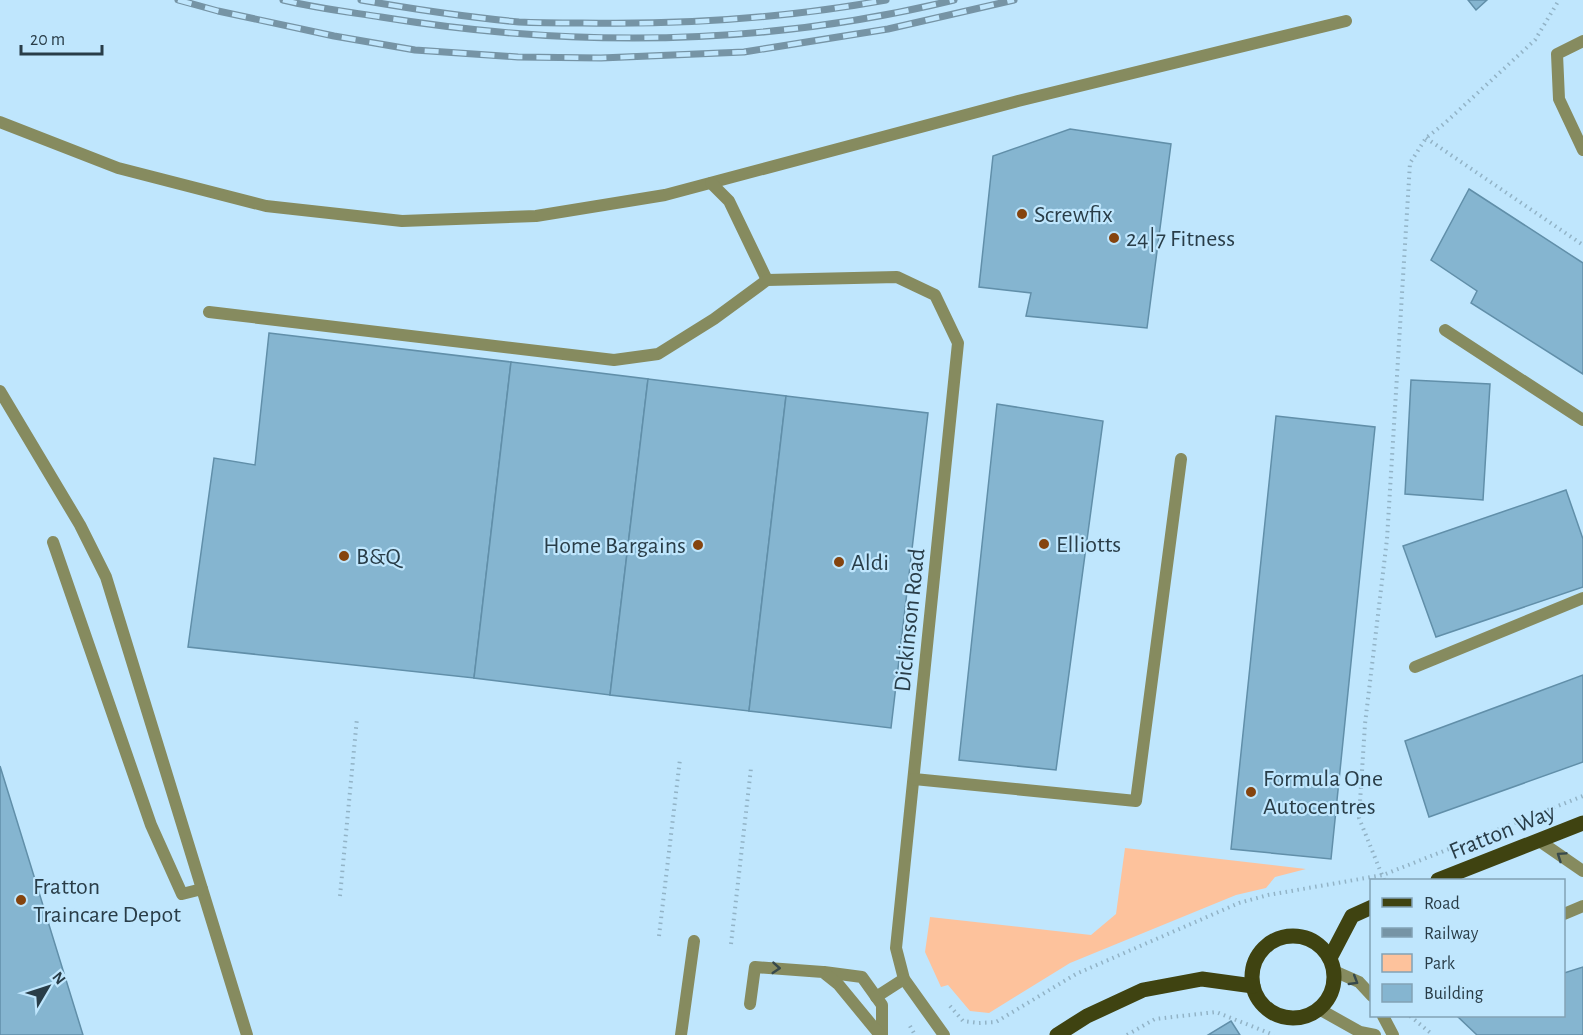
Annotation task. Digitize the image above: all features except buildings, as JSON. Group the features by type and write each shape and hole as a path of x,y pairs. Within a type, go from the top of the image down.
{"main road":[{"name":"Fratton Way","path":"1440,879 1583,823"},
{"path":"1332,965 1352,916 1370,908"},
{"path":"1298,936 1311,940 1322,947 1332,965 1334,984 1330,997 1319,1009 1307,1016 1294,1018 1280,1016 1258,999 1253,986 1254,967 1263,950 1273,941 1285,937 1298,936"},
{"path":"1057,1035 1087,1016 1143,990 1202,979 1253,986"}],"lane":[{"path":"0,122 118,168 266,206 402,221 536,216 666,195 1018,101 1346,21"},
{"path":"1583,41 1557,54 1559,99 1583,150"},
{"path":"209,312 614,360 658,354 714,319 767,280 729,201 711,183"},
{"name":"Dickinson Road","path":"767,280 897,276 935,294 958,343 896,948 904,979 944,1035"},
{"path":"1445,330 1583,420"},
{"path":"0,391 80,525 106,577 247,1035"},
{"path":"914,779 1136,801 1181,459"},
{"path":"53,542 151,825 182,894 202,889"},
{"path":"1415,667 1583,597"},
{"path":"1538,840 1583,871"},
{"path":"1565,913 1583,906"},
{"path":"681,1035 694,941"},
{"path":"1332,965 1359,982 1370,995"},
{"path":"750,1004 755,967 862,976 882,1005 881,1035"},
{"path":"823,972 838,984 881,1035"},
{"path":"876,997 904,979"},
{"path":"1319,1009 1360,1032 1375,1035"},
{"path":"1384,1017 1393,1035"}],"path":[{"path":"1559,0 1535,40 1426,138 1410,163 1387,539 1365,724 1359,818 1383,878 1583,796"},
{"path":"1426,138 1583,245"},
{"path":"340,897 357,718"},
{"path":"659,936 680,759"},
{"path":"731,944 751,768"},
{"path":"944,999 963,1021 996,1022 1076,974 1239,903 1268,895 1370,880"},
{"path":"1127,1035 1155,1019 1216,1012 1274,1035"},
{"path":"1411,1017 1433,1035"},
{"path":"910,1024 915,1035"}],"green space":[{"path":"1125,848 1306,869 1275,877 1266,888 1236,895 1070,963 989,1013 970,1011 948,985 941,987 925,952 930,917 1091,935 1116,914"}],"railway":[{"path":"178,0 334,36 415,50 518,57 601,58 744,52 888,29 1014,0"},
{"path":"283,0 332,10 452,27 524,34 596,37 740,34 883,15 954,0"},
{"path":"361,0 479,18 550,23 735,19 886,0"}],"place":[{"name":"Screwfix","path":"1022,214"},
{"name":"24|7 Fitness","path":"1114,238"},
{"name":"Elliotts","path":"1044,544"},
{"name":"Home Bargains","path":"698,545"},
{"name":"B&Q","path":"344,556"},
{"name":"Aldi","path":"839,562"},
{"name":"Formula One Autocentres","path":"1251,792"},
{"name":"Fratton Traincare Depot","path":"21,900"}]}
